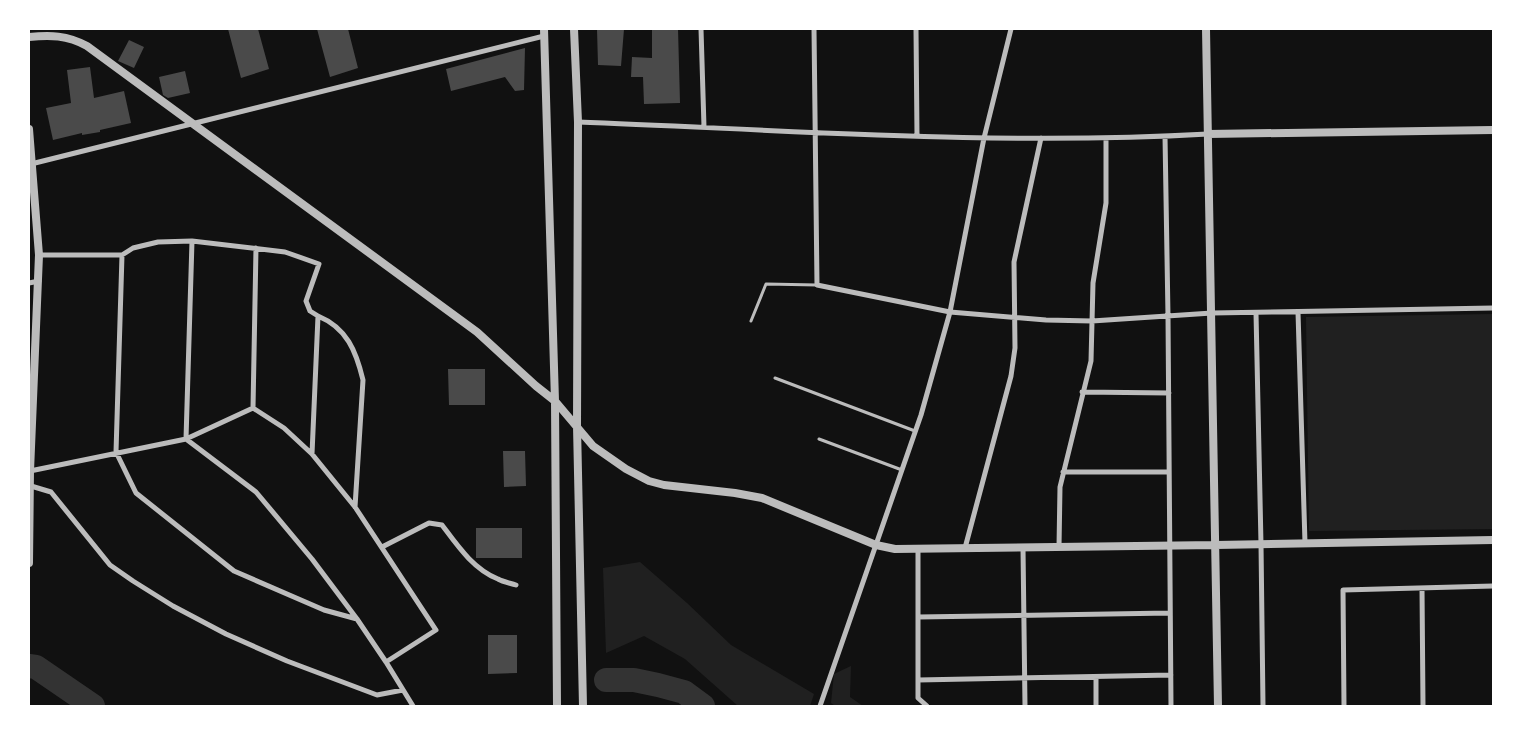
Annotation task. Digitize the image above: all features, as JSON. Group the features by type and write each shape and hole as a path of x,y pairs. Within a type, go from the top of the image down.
{"street":[{"path":"574,29 578,122 577,426 583,706"},
{"path":"701,29 704,127"},
{"path":"814,29 817,285 950,312 1046,320 1092,320 1212,313 1493,308"},
{"path":"916,29 917,136"},
{"path":"820,706 915,431 950,312 984,138 1011,29"},
{"path":"1206,29 1218,706"},
{"path":"31,164 544,33 555,401 557,706"},
{"path":"29,37 44,35 74,39 87,46 457,316 555,401 593,446 626,469 649,481 762,498 876,545 895,549 1493,540"},
{"path":"578,122 984,138 1106,138 1208,134 1493,130"},
{"path":"29,128 39,256 29,471 31,486 29,563"},
{"path":"1165,136 1171,706"},
{"path":"965,548 1011,376 1015,348 1014,262 1041,138"},
{"path":"1059,547 1060,486 1091,361 1093,283 1106,203 1106,138"},
{"path":"39,256 68,254 122,255 133,248 158,242 192,241 285,252 319,264 306,301 310,311 330,321 346,336 359,362 363,380 355,508"},
{"path":"186,439 192,241"},
{"path":"253,408 256,248"},
{"path":"122,255 116,452 136,493 234,571 324,610 357,619"},
{"path":"29,283 38,281"},
{"path":"1298,312 1305,543"},
{"path":"1256,313 1263,706"},
{"path":"312,454 318,316"},
{"path":"1082,392 1168,393"},
{"path":"29,471 186,439 253,408"},
{"path":"253,408 284,428 312,454 355,508 436,630 386,662"},
{"path":"186,439 256,492 312,559 357,619 413,706"},
{"path":"1063,472 1169,472"},
{"path":"31,486 51,492 110,565 173,606 226,634 287,661 377,695 403,690"},
{"path":"382,547 429,523 442,525 460,549 477,566 497,579 516,585"},
{"path":"1023,548 1025,706"},
{"path":"918,549 918,698 927,706"},
{"path":"1344,706 1343,590 1493,586"},
{"path":"1422,588 1423,706"},
{"path":"918,617 1170,613"},
{"path":"918,680 1171,675"},
{"path":"1096,677 1096,706"}],"lane":[{"path":"751,321 766,284 817,285"},
{"path":"774,378 915,431"},
{"path":"819,439 902,470"}],"shaded area":[{"path":"1493,314 1493,529 1309,531 1306,317"},
{"path":"640,562 731,645 814,694 810,706 738,706 685,659 644,636 606,653 603,568"},
{"path":"851,666 850,697 863,706 835,706 831,703 834,674"}],"building":[{"path":"228,29 258,29 269,69 241,78"},
{"path":"317,29 348,29 358,68 330,77"},
{"path":"597,29 624,29 621,66 598,65"},
{"path":"652,29 678,29 680,103 644,104 643,77 631,77 632,57 652,58"},
{"path":"129,40 144,47 134,68 118,61"},
{"path":"525,48 524,90 515,91 505,77 451,91 446,69"},
{"path":"90,67 94,98 124,91 131,123 100,130 100,132 82,135 82,133 53,140 46,108 71,103 67,70"},
{"path":"185,71 190,93 168,98 163,95 159,77"},
{"path":"448,369 485,369 485,405 449,405"},
{"path":"503,451 525,451 526,486 504,487"},
{"path":"476,528 522,528 522,558 476,558"},
{"path":"488,635 517,635 517,673 488,674"}],"waterway":[{"path":"29,666 36,667 93,706"},
{"path":"606,680 634,680 658,685 684,692 703,706"}]}
